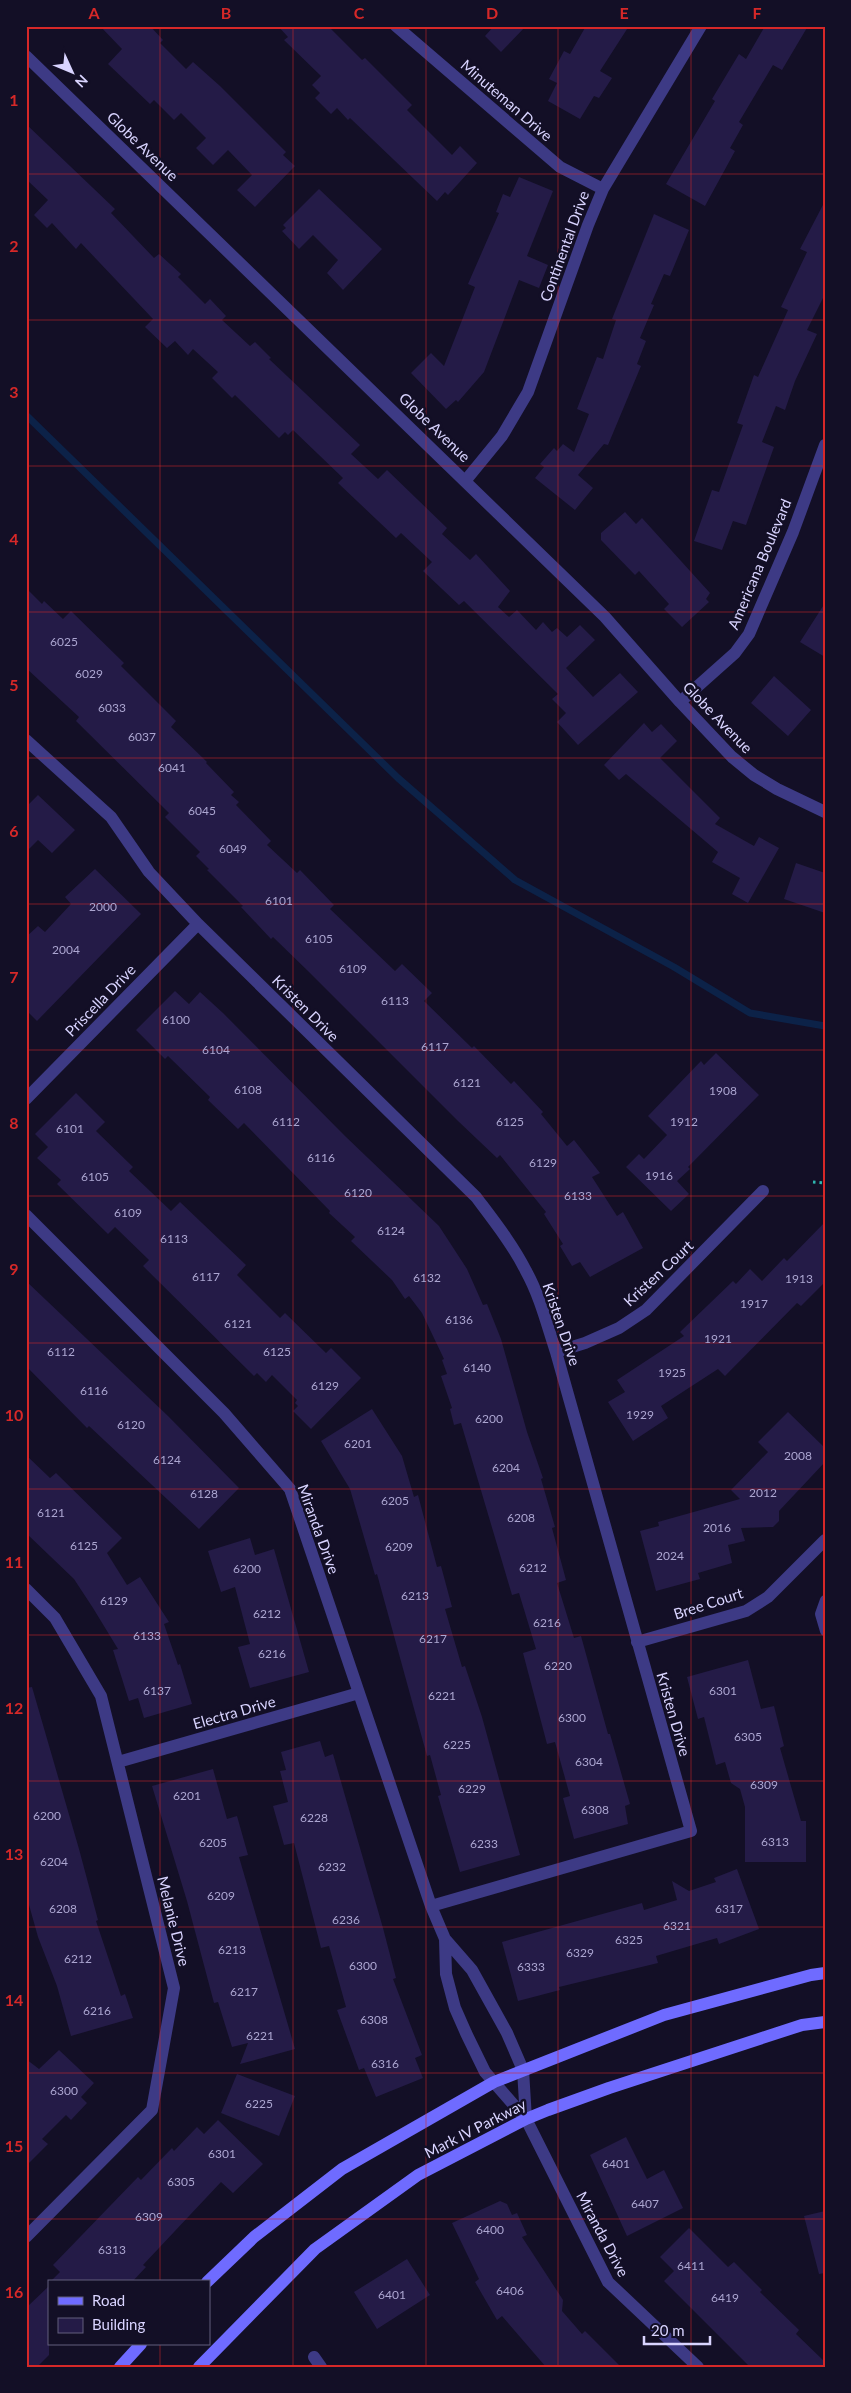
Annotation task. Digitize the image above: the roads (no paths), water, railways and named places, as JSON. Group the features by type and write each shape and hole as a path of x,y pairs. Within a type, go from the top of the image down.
{"main road":[{"name":"Mark IV Parkway","path":"209,2280 254,2237 342,2169 494,2082 664,2015 811,1975 825,1973"},
{"name":"Mark IV Parkway","path":"199,2367 315,2249 418,2175 526,2119 646,2076 802,2025 825,2022"},
{"path":"120,2367 140,2346"}],"street":[{"name":"Minuteman Drive","path":"396,26 560,167 602,189"},
{"name":"Continental Drive","path":"466,480 502,436 528,392 602,189 701,26"},
{"name":"Globe Avenue","path":"26,56 466,480 605,617 680,702 732,757 754,775 802,802 825,812"},
{"name":"Americana Boulevard","path":"680,702 735,653 749,634 793,532 825,445"},
{"name":"Kristen Drive","path":"26,740 111,816 150,872 198,924 476,1197 502,1232 527,1272 556,1352 691,1831 431,1906"},
{"name":"Priscella Drive","path":"26,1099 198,924"},
{"name":"Kristen Court","path":"556,1352 585,1343 619,1328 646,1310 763,1191"},
{"name":"Miranda Drive","path":"26,1215 224,1413 290,1489 431,1906 445,1939 472,1970 507,2033 522,2070 526,2119"},
{"name":"Bree Court","path":"637,1642 746,1611 768,1597 825,1540"},
{"name":"Melanie Drive","path":"26,1589 55,1618 100,1696 174,1988 152,2110 26,2237"},
{"name":"Electra Drive","path":"118,1762 359,1693"},
{"name":"Miranda Drive","path":"445,1939 446,1974 455,2008 485,2072 526,2119 608,2282 698,2367"}],"lane":[{"path":"825,1600 820,1614 825,1631"}],"waterway":[{"path":"26,415 398,778 515,880 674,967 750,1013 825,1026"}]}
